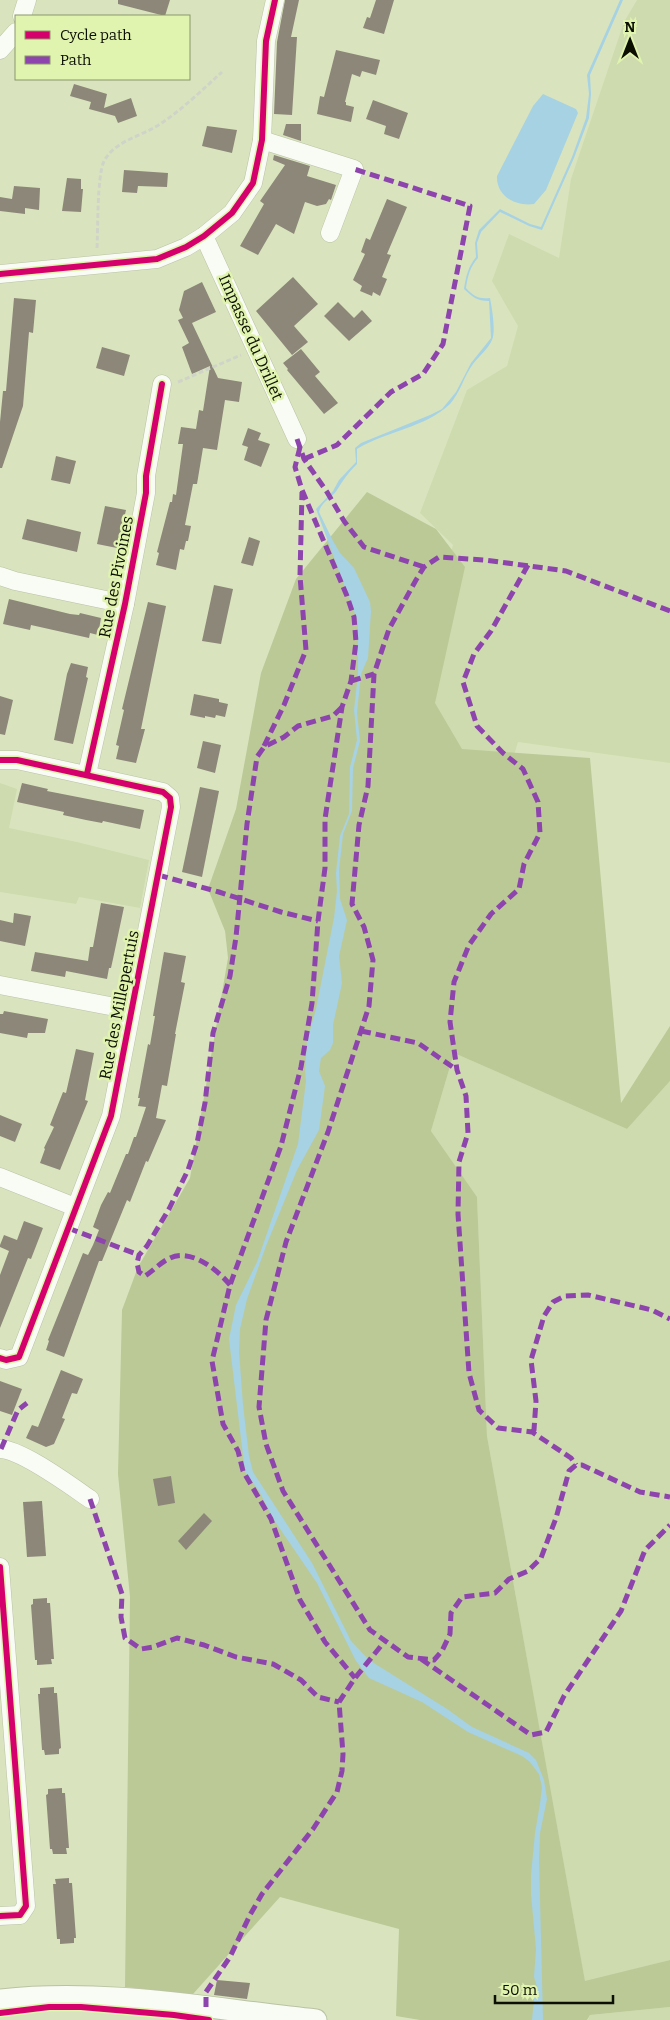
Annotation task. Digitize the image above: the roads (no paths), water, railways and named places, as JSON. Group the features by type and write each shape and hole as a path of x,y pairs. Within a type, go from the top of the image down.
{"street":[{"path":"22,15 27,0"},
{"path":"0,274 157,259 186,247 204,236 232,213 253,183 262,140 266,41 275,0"},
{"path":"0,50 15,33"},
{"path":"262,140 354,169 330,233"},
{"name":"Impasse du Drillet","path":"204,236 297,440"},
{"name":"Rue des Pivoines","path":"87,774 125,604 146,493 146,476 162,386"},
{"path":"0,576 15,581 125,604"},
{"name":"Rue des Millepertuis","path":"0,760 16,760 87,774 162,792 170,798 158,875 111,1116 19,1357 6,1360 0,1358"},
{"path":"0,985 131,1010"},
{"path":"0,1177 75,1207"},
{"path":"0,1449 8,1449 50,1471 90,1499"},
{"path":"0,1567 3,1636 26,1906 20,1915 0,1916"},
{"path":"0,2000 27,1997 78,1996 113,1998 244,2016 316,2020"}],"water":[{"path":"620,0 623,0 590,75 589,118 574,158 542,230 500,212 481,232 477,243 478,258 470,272 466,288 477,297 490,298 494,326 490,343 475,361 453,400 440,412 429,419 357,449 357,464 346,476 335,493 322,505 319,512 340,553 354,568 370,602 371,611 368,658 361,674 357,713 360,741 353,768 352,811 343,834 339,870 340,899 347,920 339,956 342,983 333,1025 333,1043 330,1050 321,1058 319,1071 325,1086 319,1130 297,1170 266,1246 247,1299 240,1329 239,1352 243,1405 249,1456 253,1472 312,1563 351,1641 369,1660 472,1727 529,1753 536,1760 544,1780 547,1799 540,1833 539,1859 543,2020 532,2020 537,1987 534,1977 536,1949 531,1875 542,1787 539,1774 530,1762 522,1756 468,1732 422,1702 369,1678 356,1661 317,1583 274,1520 259,1491 245,1472 229,1339 236,1305 257,1262 298,1144 306,1081 307,1041 316,1009 334,918 340,836 349,814 350,767 357,740 354,710 358,674 358,622 316,509 356,462 355,448 361,443 442,409 456,392 471,363 491,338 489,301 475,298 464,289 471,264 476,257 475,243 479,230 500,209 530,224 541,227 572,157 586,118 589,94 587,75"},
{"path":"543,94 576,109 578,113 546,190 534,204 520,204 508,199 500,189 497,176 533,106"}]}
